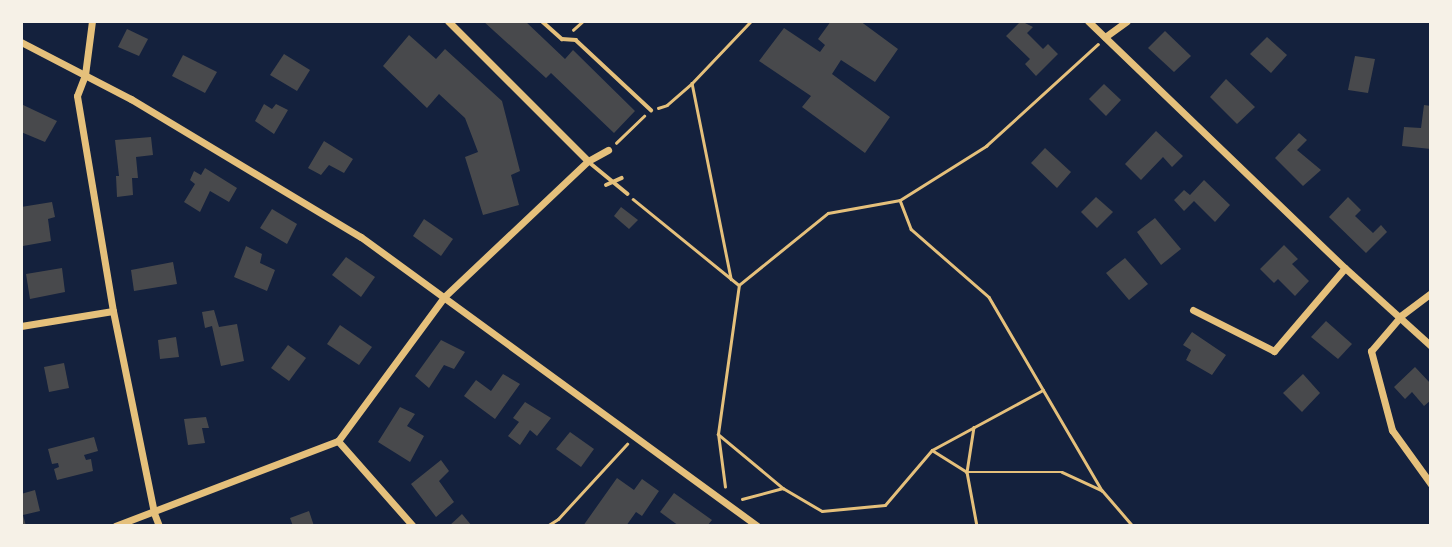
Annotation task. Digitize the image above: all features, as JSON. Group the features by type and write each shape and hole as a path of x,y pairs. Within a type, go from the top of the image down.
{"street":[{"path":"92,21 85,75 77,96 113,311 154,513 159,526"},
{"path":"448,21 588,162"},
{"path":"1088,21 1345,268 1431,345"},
{"path":"1105,37 1127,21"},
{"path":"21,42 131,99 361,237 758,526"},
{"path":"115,526 338,441 444,297 588,162 608,150"},
{"path":"1193,310 1274,351 1345,268"},
{"path":"1431,293 1401,316 1371,351 1392,430 1431,484"},
{"path":"21,326 113,311"},
{"path":"338,441 413,526"}],"lane":[{"path":"542,21 562,39 576,40 651,110"},
{"path":"588,162 628,194"},
{"path":"606,186 622,178"}],"path":[{"path":"608,150 651,110 667,105 692,83 751,21"},
{"path":"783,488 727,503 718,434 739,285 828,213 901,200 986,146 1105,37"},
{"path":"692,83 731,279"},
{"path":"628,194 739,285"},
{"path":"901,200 911,229 989,297 1102,490 1133,526"},
{"path":"718,434 783,488 822,511 885,505 932,450 1043,390"},
{"path":"974,427 967,472 977,526"},
{"path":"547,526 558,519 635,436"},
{"path":"932,450 967,472 1062,472 1102,490"}],"building":[{"path":"483,21 525,21 565,59 573,50 635,111 614,133 551,73 546,78"},
{"path":"831,21 860,21 898,49 875,82 841,60 832,74 890,117 865,153 802,107 811,96 759,61 784,28 820,52 825,45 818,39"},
{"path":"1021,21 1033,27 1027,33 1043,49 1048,44 1058,54 1036,76 1025,64 1030,59 1006,36"},
{"path":"127,29 148,39 139,56 118,47"},
{"path":"1165,31 1191,56 1174,72 1148,48"},
{"path":"409,35 436,59 445,49 502,101 520,171 511,175 519,205 483,215 465,157 478,152 465,118 439,94 427,108 383,66"},
{"path":"1267,37 1287,55 1271,73 1250,54"},
{"path":"284,54 310,70 297,91 270,75"},
{"path":"183,55 217,72 205,93 172,76"},
{"path":"1355,56 1375,59 1368,93 1348,90"},
{"path":"1226,79 1255,107 1237,124 1210,97"},
{"path":"1104,84 1121,100 1106,116 1089,99"},
{"path":"21,104 57,121 45,142 21,132"},
{"path":"264,104 272,109 276,104 288,110 274,134 255,121"},
{"path":"1424,105 1431,106 1431,149 1402,146 1404,127 1421,128"},
{"path":"1156,131 1183,156 1172,167 1163,157 1141,180 1125,164"},
{"path":"1299,133 1307,140 1297,150 1321,170 1303,186 1275,158"},
{"path":"151,137 153,155 136,157 138,178 132,178 133,195 117,197 116,176 119,176 115,140"},
{"path":"324,141 353,159 344,173 329,165 321,175 308,168"},
{"path":"1045,148 1071,172 1057,188 1031,163"},
{"path":"205,168 237,188 229,202 210,191 200,212 184,202 195,184 190,180 194,171 201,175"},
{"path":"1204,180 1230,205 1215,222 1194,201 1184,211 1174,200 1184,190 1190,195"},
{"path":"1096,197 1113,212 1097,228 1081,212"},
{"path":"1348,197 1361,210 1355,216 1373,233 1381,225 1387,232 1366,253 1329,217"},
{"path":"52,202 55,217 48,219 51,241 23,246 21,207"},
{"path":"621,207 638,220 629,229 614,216"},
{"path":"272,209 297,224 287,244 260,228"},
{"path":"1155,218 1181,249 1161,265 1137,232"},
{"path":"424,219 453,239 441,256 413,236"},
{"path":"1284,245 1298,259 1292,264 1309,281 1295,296 1278,279 1274,283 1260,269"},
{"path":"246,246 262,254 260,263 275,270 267,291 234,277"},
{"path":"346,257 375,277 361,297 332,275"},
{"path":"1125,258 1148,284 1129,300 1106,273"},
{"path":"173,262 177,284 134,291 131,270"},
{"path":"62,268 65,292 30,299 26,274"},
{"path":"214,310 219,327 237,324 244,361 221,366 212,326 205,328 202,312"},
{"path":"1326,321 1352,344 1338,359 1311,337"},
{"path":"340,325 372,347 359,365 327,344"},
{"path":"1192,332 1226,355 1212,375 1186,360 1191,350 1183,345"},
{"path":"176,337 179,357 160,359 158,340"},
{"path":"441,340 465,352 454,369 444,365 429,388 415,376"},
{"path":"288,345 306,358 289,381 271,368"},
{"path":"64,363 69,388 49,392 44,367"},
{"path":"1415,367 1431,384 1431,400 1424,406 1412,392 1405,399 1394,387"},
{"path":"503,374 520,384 495,419 464,396 476,380 491,391"},
{"path":"1303,374 1320,393 1302,412 1283,393"},
{"path":"525,402 551,418 537,436 530,430 520,445 508,436 519,422 513,418"},
{"path":"400,407 415,414 407,426 424,436 410,462 378,442"},
{"path":"206,417 209,428 202,428 205,443 188,445 184,419"},
{"path":"570,432 594,449 581,467 556,449"},
{"path":"94,437 98,451 84,455 86,460 91,459 93,471 57,480 54,469 59,467 58,463 52,464 48,449"},
{"path":"441,460 449,471 439,481 454,502 436,517 411,484"},
{"path":"617,478 634,490 642,479 659,491 642,516 636,512 626,526 583,526"},
{"path":"35,490 40,511 23,515 26,526 21,526 21,494"},
{"path":"674,493 712,520 707,526 679,526 660,512"},
{"path":"309,511 314,526 293,526 290,518"},
{"path":"462,514 472,526 449,526"}]}
